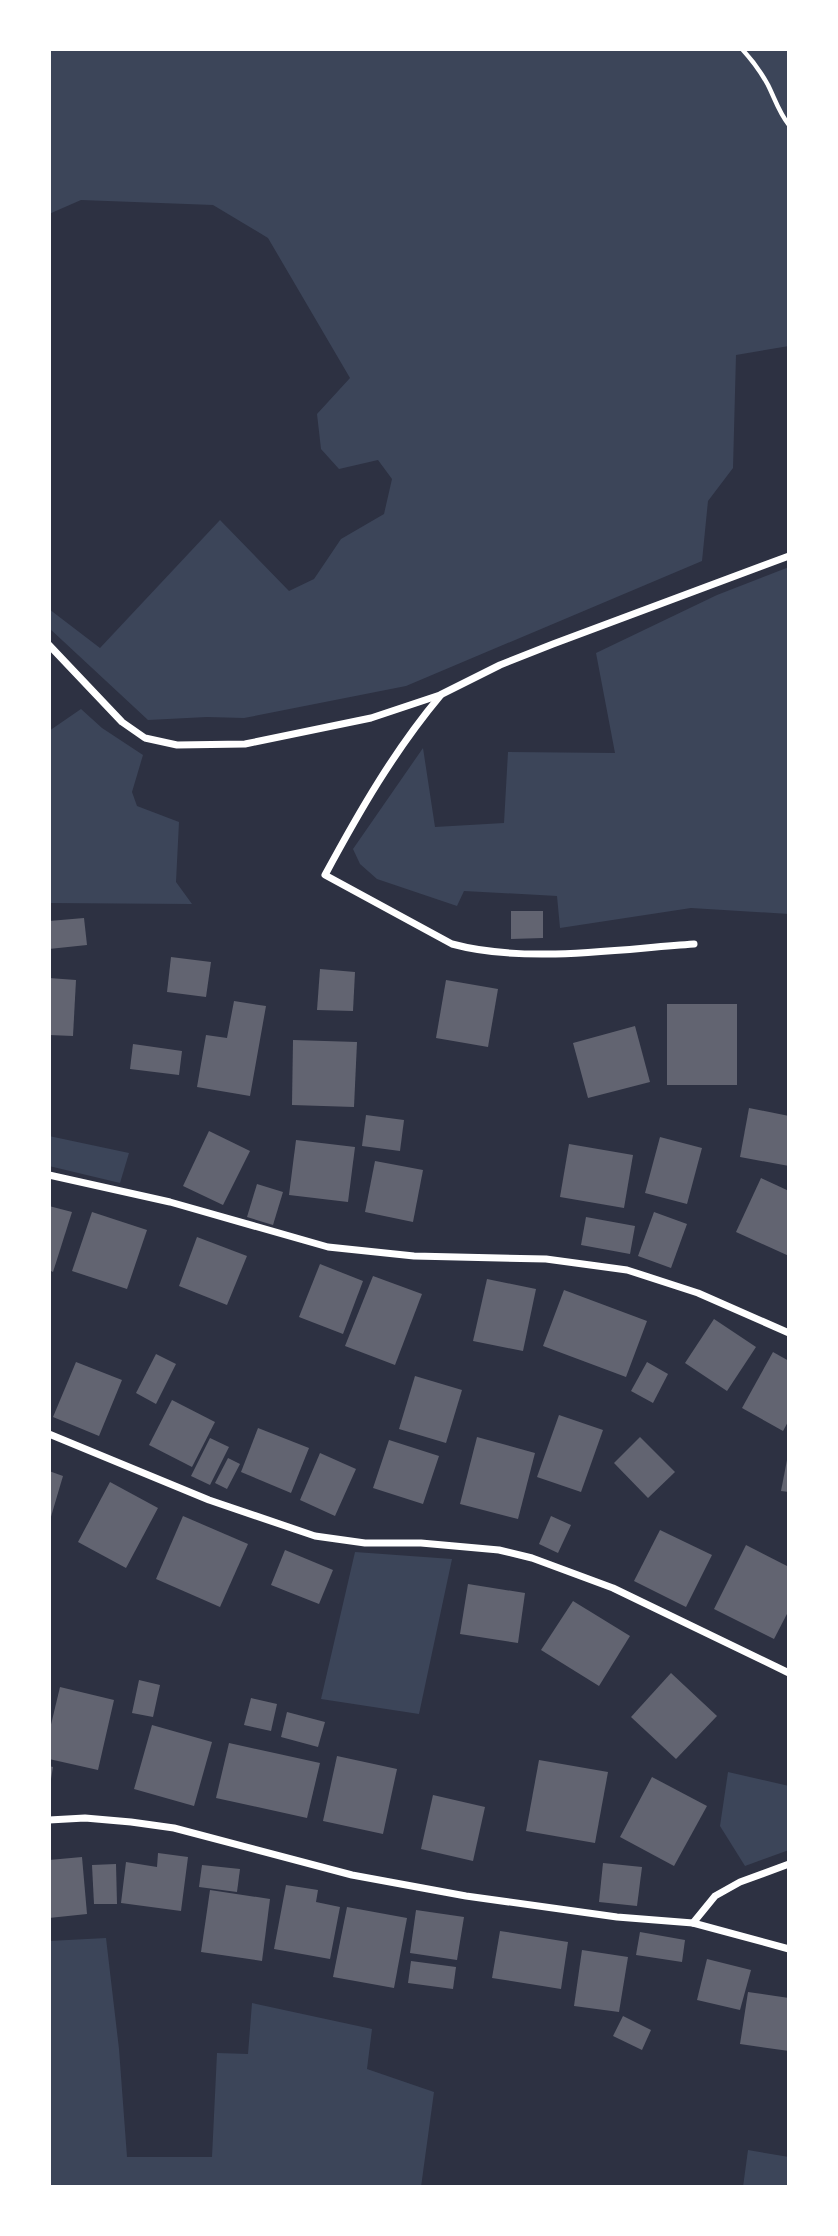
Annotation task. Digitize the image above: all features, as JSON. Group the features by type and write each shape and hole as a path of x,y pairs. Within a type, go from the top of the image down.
{"street":[{"path":"49,645 121,722 145,738 177,745 245,744 371,718 440,695 553,644 789,556"},
{"path":"440,695 411,731 374,788 326,875 452,944 492,953 556,953 694,944"},
{"path":"49,1175 170,1202 328,1247 414,1256 546,1259 627,1270 698,1293 789,1333"},
{"path":"49,1434 209,1500 315,1536 365,1544 421,1544 499,1550 532,1558 614,1588 789,1673"},
{"path":"49,1820 85,1818 174,1828 352,1875 466,1896 617,1917 693,1923 789,1949"},
{"path":"693,1923 715,1896 740,1882 789,1864"}],"path":[{"path":"742,49 762,75 780,114 789,125"}],"shaded area":[{"path":"49,49 789,49 789,346 736,355 733,468 708,501 702,561 406,686 244,718 148,720 49,628 49,609 100,648 220,520 289,591 314,579 341,539 384,514 392,479 378,460 339,469 321,449 317,414 350,378 268,238 213,205 81,200 49,214"},
{"path":"789,567 789,914 691,908 560,928 557,896 464,891 457,906 377,879 360,864 353,849 423,748 435,827 504,823 508,752 615,753 596,653 717,595"},
{"path":"81,709 102,728 143,755 132,792 137,806 179,822 176,882 192,904 49,903 49,731"},
{"path":"49,1136 129,1153 120,1183 49,1166"},
{"path":"355,1552 452,1559 419,1714 321,1699"},
{"path":"728,1772 789,1786 789,1850 745,1866 720,1826"},
{"path":"106,1938 119,2049 127,2157 212,2157 217,2053 248,2054 252,2003 372,2029 367,2069 434,2092 421,2187 49,2187 49,1941"},
{"path":"748,2150 789,2157 789,2187 743,2187"}],"building":[{"path":"511,911 543,911 543,938 511,939"},
{"path":"84,918 87,945 49,949 49,921"},
{"path":"171,957 211,962 206,997 167,992"},
{"path":"320,969 355,972 353,1011 317,1010"},
{"path":"49,978 76,980 73,1036 49,1035"},
{"path":"446,980 498,989 488,1047 436,1038"},
{"path":"234,1001 266,1006 250,1096 197,1087 206,1035 227,1038"},
{"path":"667,1004 737,1004 737,1085 667,1085"},
{"path":"635,1026 650,1082 588,1098 573,1043"},
{"path":"293,1040 357,1042 354,1107 292,1105"},
{"path":"133,1044 182,1051 179,1075 130,1069"},
{"path":"749,1108 789,1116 789,1166 740,1157"},
{"path":"366,1115 404,1120 400,1151 362,1146"},
{"path":"209,1131 250,1151 223,1205 183,1186"},
{"path":"660,1137 702,1148 687,1204 645,1193"},
{"path":"296,1140 355,1147 348,1202 289,1195"},
{"path":"569,1144 633,1155 624,1208 560,1197"},
{"path":"375,1161 423,1170 413,1222 365,1212"},
{"path":"761,1178 789,1191 789,1256 736,1232"},
{"path":"257,1184 283,1192 273,1225 247,1217"},
{"path":"49,1206 72,1212 53,1272 49,1270"},
{"path":"92,1212 147,1230 127,1289 72,1271"},
{"path":"654,1212 687,1224 671,1268 638,1256"},
{"path":"586,1217 635,1226 630,1254 581,1245"},
{"path":"197,1237 247,1256 227,1305 179,1286"},
{"path":"320,1264 363,1281 343,1334 299,1317"},
{"path":"373,1276 422,1294 395,1365 345,1346"},
{"path":"487,1279 536,1289 523,1351 473,1341"},
{"path":"564,1290 647,1321 626,1377 543,1346"},
{"path":"714,1319 756,1347 727,1391 685,1363"},
{"path":"773,1352 789,1361 789,1420 783,1431 742,1408"},
{"path":"156,1354 176,1364 156,1404 136,1393"},
{"path":"76,1362 122,1380 99,1436 53,1417"},
{"path":"647,1362 668,1374 653,1403 631,1391"},
{"path":"415,1376 462,1390 446,1443 399,1429"},
{"path":"172,1400 215,1422 192,1467 149,1445"},
{"path":"559,1415 603,1430 581,1492 537,1477"},
{"path":"258,1428 309,1448 291,1493 241,1472"},
{"path":"477,1437 535,1453 518,1519 460,1504"},
{"path":"640,1437 675,1472 648,1498 614,1463"},
{"path":"210,1438 229,1447 210,1485 191,1476"},
{"path":"389,1440 439,1456 423,1504 373,1488"},
{"path":"320,1453 356,1469 335,1516 300,1500"},
{"path":"228,1458 240,1464 227,1489 215,1483"},
{"path":"787,1460 789,1461 789,1492 781,1491"},
{"path":"49,1471 63,1476 50,1520 49,1520"},
{"path":"110,1482 158,1508 126,1568 78,1542"},
{"path":"183,1516 248,1544 220,1607 156,1579"},
{"path":"551,1516 571,1525 558,1553 539,1544"},
{"path":"660,1530 712,1555 686,1607 634,1581"},
{"path":"746,1545 789,1567 789,1610 774,1639 714,1609"},
{"path":"285,1550 333,1570 319,1604 271,1585"},
{"path":"468,1584 525,1593 518,1643 460,1634"},
{"path":"573,1601 630,1636 599,1686 541,1650"},
{"path":"671,1673 717,1716 676,1759 631,1717"},
{"path":"139,1680 160,1685 153,1717 132,1713"},
{"path":"60,1687 114,1700 98,1770 49,1759 49,1733"},
{"path":"251,1698 277,1704 271,1731 244,1725"},
{"path":"287,1712 325,1722 318,1747 281,1737"},
{"path":"152,1725 212,1742 194,1806 134,1789"},
{"path":"229,1743 320,1763 307,1818 216,1798"},
{"path":"337,1756 397,1769 383,1834 323,1821"},
{"path":"539,1760 608,1772 595,1843 526,1831"},
{"path":"49,1766 53,1767 50,1785 49,1785"},
{"path":"652,1777 707,1806 674,1866 620,1837"},
{"path":"433,1795 485,1807 473,1861 421,1849"},
{"path":"158,1853 188,1857 181,1911 121,1903 126,1862 157,1867"},
{"path":"82,1857 87,1914 49,1918 49,1860"},
{"path":"603,1863 642,1867 637,1906 599,1902"},
{"path":"116,1864 117,1904 94,1904 92,1865"},
{"path":"202,1865 240,1869 237,1892 199,1887"},
{"path":"286,1885 318,1890 316,1902 340,1907 330,1959 274,1949"},
{"path":"210,1890 270,1899 262,1961 201,1952"},
{"path":"347,1907 407,1918 394,1988 333,1977"},
{"path":"416,1910 464,1917 457,1960 410,1953"},
{"path":"500,1931 568,1942 561,1989 492,1978"},
{"path":"640,1932 685,1940 682,1962 636,1955"},
{"path":"582,1950 628,1957 619,2012 574,2006"},
{"path":"707,1959 751,1970 740,2010 697,2000"},
{"path":"411,1961 456,1967 453,1989 408,1983"},
{"path":"748,1992 789,1998 789,2051 740,2044"},
{"path":"623,2016 651,2030 642,2050 613,2036"}]}
